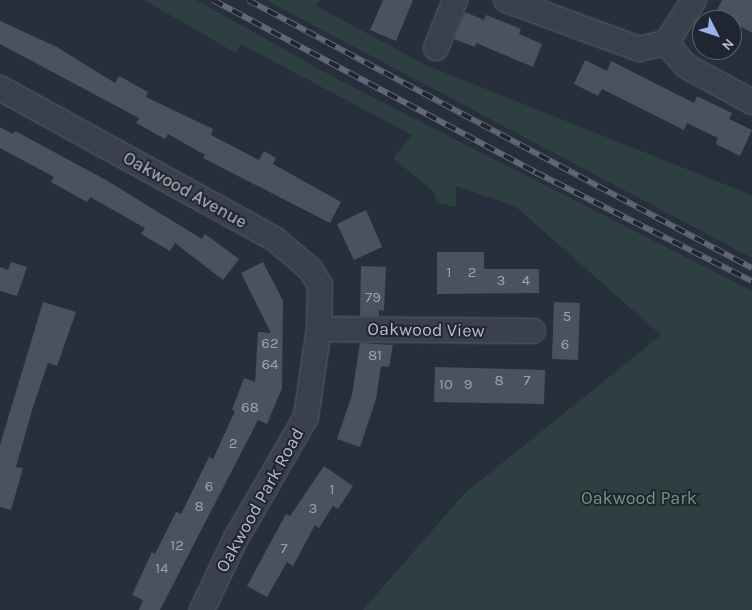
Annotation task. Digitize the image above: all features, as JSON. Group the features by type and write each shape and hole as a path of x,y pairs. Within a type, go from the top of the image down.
{"street":[{"path":"436,48 455,0"},
{"path":"506,0 639,49 666,43 694,0"},
{"path":"666,43 686,66 752,102"},
{"name":"Oakwood Avenue","path":"0,88 295,253 320,285 319,329"},
{"name":"Oakwood View","path":"319,329 533,331"},
{"name":"Oakwood Park Road","path":"202,610 236,538 306,417 319,329"}],"green space":[{"name":"Oakwood Park","path":"144,0 196,0 339,80 752,291 752,610 363,610 464,494 661,335 515,206 456,186 456,207 437,203 434,192 393,158 412,135 241,44 236,53"},
{"path":"266,0 320,0 316,6 426,65 744,192 752,197 752,258"}],"building":[{"path":"383,0 413,0 396,41 370,30"},
{"path":"722,0 752,0 752,33 742,27 742,10 717,10"},
{"path":"465,12 484,20 486,15 521,29 519,34 542,44 533,67 476,43 475,47 454,39"},
{"path":"0,21 57,47 115,83 119,76 148,92 146,97 213,129 211,135 259,160 264,151 276,158 273,164 341,202 330,223 203,158 205,155 168,134 165,139 136,123 139,118 0,44"},
{"path":"585,60 607,71 611,61 694,103 697,96 732,113 729,119 752,130 740,156 716,144 718,138 687,123 684,130 602,89 598,96 574,84"},
{"path":"0,127 13,134 15,131 106,180 202,239 205,234 239,259 223,280 175,243 170,251 141,234 145,228 90,197 87,202 51,182 54,177 0,148"},
{"path":"366,210 382,247 354,260 337,224"},
{"path":"437,252 484,252 484,269 539,269 539,293 437,294"},
{"path":"11,262 27,267 17,296 0,291 0,267 8,270"},
{"path":"263,262 283,301 282,388 267,424 258,420 160,610 139,610 143,600 132,595 152,552 155,554 176,512 181,514 209,457 213,459 235,411 232,410 244,378 255,382 258,332 271,333 241,273"},
{"path":"361,266 386,267 384,311 379,310 379,316 360,316"},
{"path":"43,302 76,312 57,366 48,363 32,410 16,467 23,468 11,510 0,507 0,445"},
{"path":"554,302 580,303 578,360 552,359"},
{"path":"360,343 393,345 389,367 381,366 376,399 360,447 337,439 352,395"},
{"path":"435,367 545,370 544,404 434,402"},
{"path":"324,466 353,486 338,509 333,506 319,528 315,525 293,566 287,562 267,597 247,586 286,514 290,516"}],"railway":[{"path":"213,0 535,172 752,281"},
{"path":"248,0 752,268"}]}
